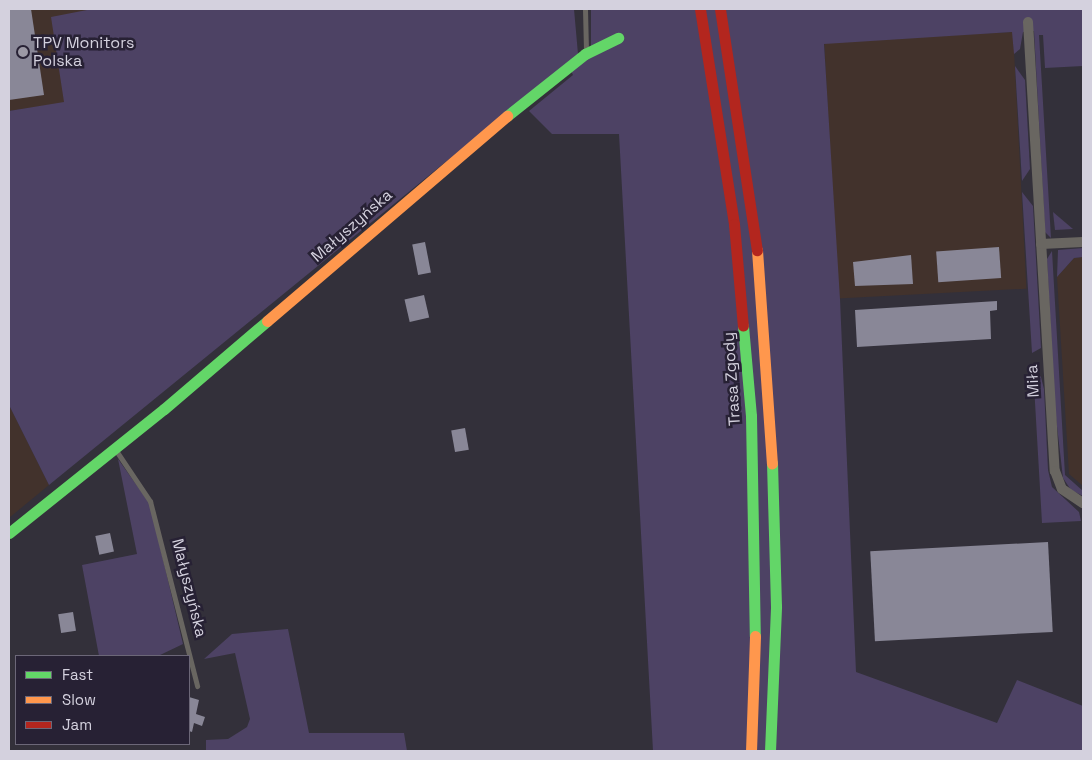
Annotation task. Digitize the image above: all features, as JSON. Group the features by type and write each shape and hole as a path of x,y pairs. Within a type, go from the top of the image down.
{"main road":[{"name":"Trasa Zgody","path":"700,9 734,224 750,398 756,606 751,751"},
{"path":"720,9 754,221 771,413 776,606 770,751"},
{"name":"Małyszyńska","path":"9,533 115,448 493,127 585,54 618,38"}],"street":[{"name":"Miła","path":"1028,22 1055,471 1062,490 1083,503"},
{"path":"1041,244 1083,242"}],"lane":[{"path":"585,9 585,54"},
{"name":"Małyszyńska","path":"115,448 150,501 189,655"},
{"name":"Małyszyńska","path":"190,658 197,686"}],"shaded area":[{"path":"9,9 249,9 64,103 9,111"},
{"path":"92,9 574,9 578,54 49,485 9,405 9,111 64,102 51,17"},
{"path":"591,9 1083,9 1083,66 1045,68 1043,35 1039,35 1051,238 1045,232 1034,31 1023,32 1020,49 1014,54 1012,32 824,44 840,299 856,672 997,723 1017,680 1083,706 1083,751 653,751 619,134 552,134 529,111 573,75 571,71 591,57"},
{"path":"1013,32 1026,289 838,299 824,42"},
{"path":"1015,66 1025,80 1030,169 1022,181"},
{"path":"1022,192 1033,206 1041,348 1032,353"},
{"path":"1053,212 1073,229 1055,230"},
{"path":"1083,248 1083,257 1074,258 1057,277 1058,250"},
{"path":"1052,251 1065,475 1083,491 1083,496 1071,490 1063,478 1055,409 1047,259"},
{"path":"1083,257 1083,486 1069,474 1057,277 1074,258"},
{"path":"1033,368 1041,377 1044,389 1048,470 1052,487 1079,512 1081,521 1042,523"},
{"path":"9,405 49,485 9,518"},
{"path":"118,459 150,504 183,644 160,655 99,655 82,565 137,554"},
{"path":"288,629 309,733 404,733 407,751 206,751 206,740 228,739 247,727 250,719 235,653 204,659 232,634"}],"building":[{"name":"TPV Monitors Polska","path":"9,9 31,9 44,95 9,100"},
{"path":"425,242 431,272 418,275 412,244"},
{"path":"999,247 1001,278 938,282 936,251"},
{"path":"911,255 913,284 855,286 853,262"},
{"path":"424,295 429,317 410,322 405,299"},
{"path":"997,301 997,310 990,311 991,339 857,347 855,310"},
{"path":"465,428 469,450 455,452 451,430"},
{"path":"110,533 114,552 99,555 95,536"},
{"path":"1048,542 1053,632 875,641 870,551"},
{"path":"73,612 76,631 61,633 58,614"},
{"path":"190,697 199,700 196,714 205,717 202,726 194,723 192,732 190,731"}],"traffic: fast":[{"path":"507,116 585,54 618,38"},
{"path":"9,533 164,409 267,321"},
{"path":"743,326 751,416 755,636"},
{"path":"770,751 776,606 772,463"}],"traffic: slow":[{"path":"267,321 507,116"},
{"path":"757,250 772,463"},
{"path":"751,751 755,636"}],"traffic: jam":[{"path":"700,9 734,224 743,326"},
{"path":"720,9 757,250"}],"place":[{"name":"TPV Monitors Polska","path":"23,52"}]}
